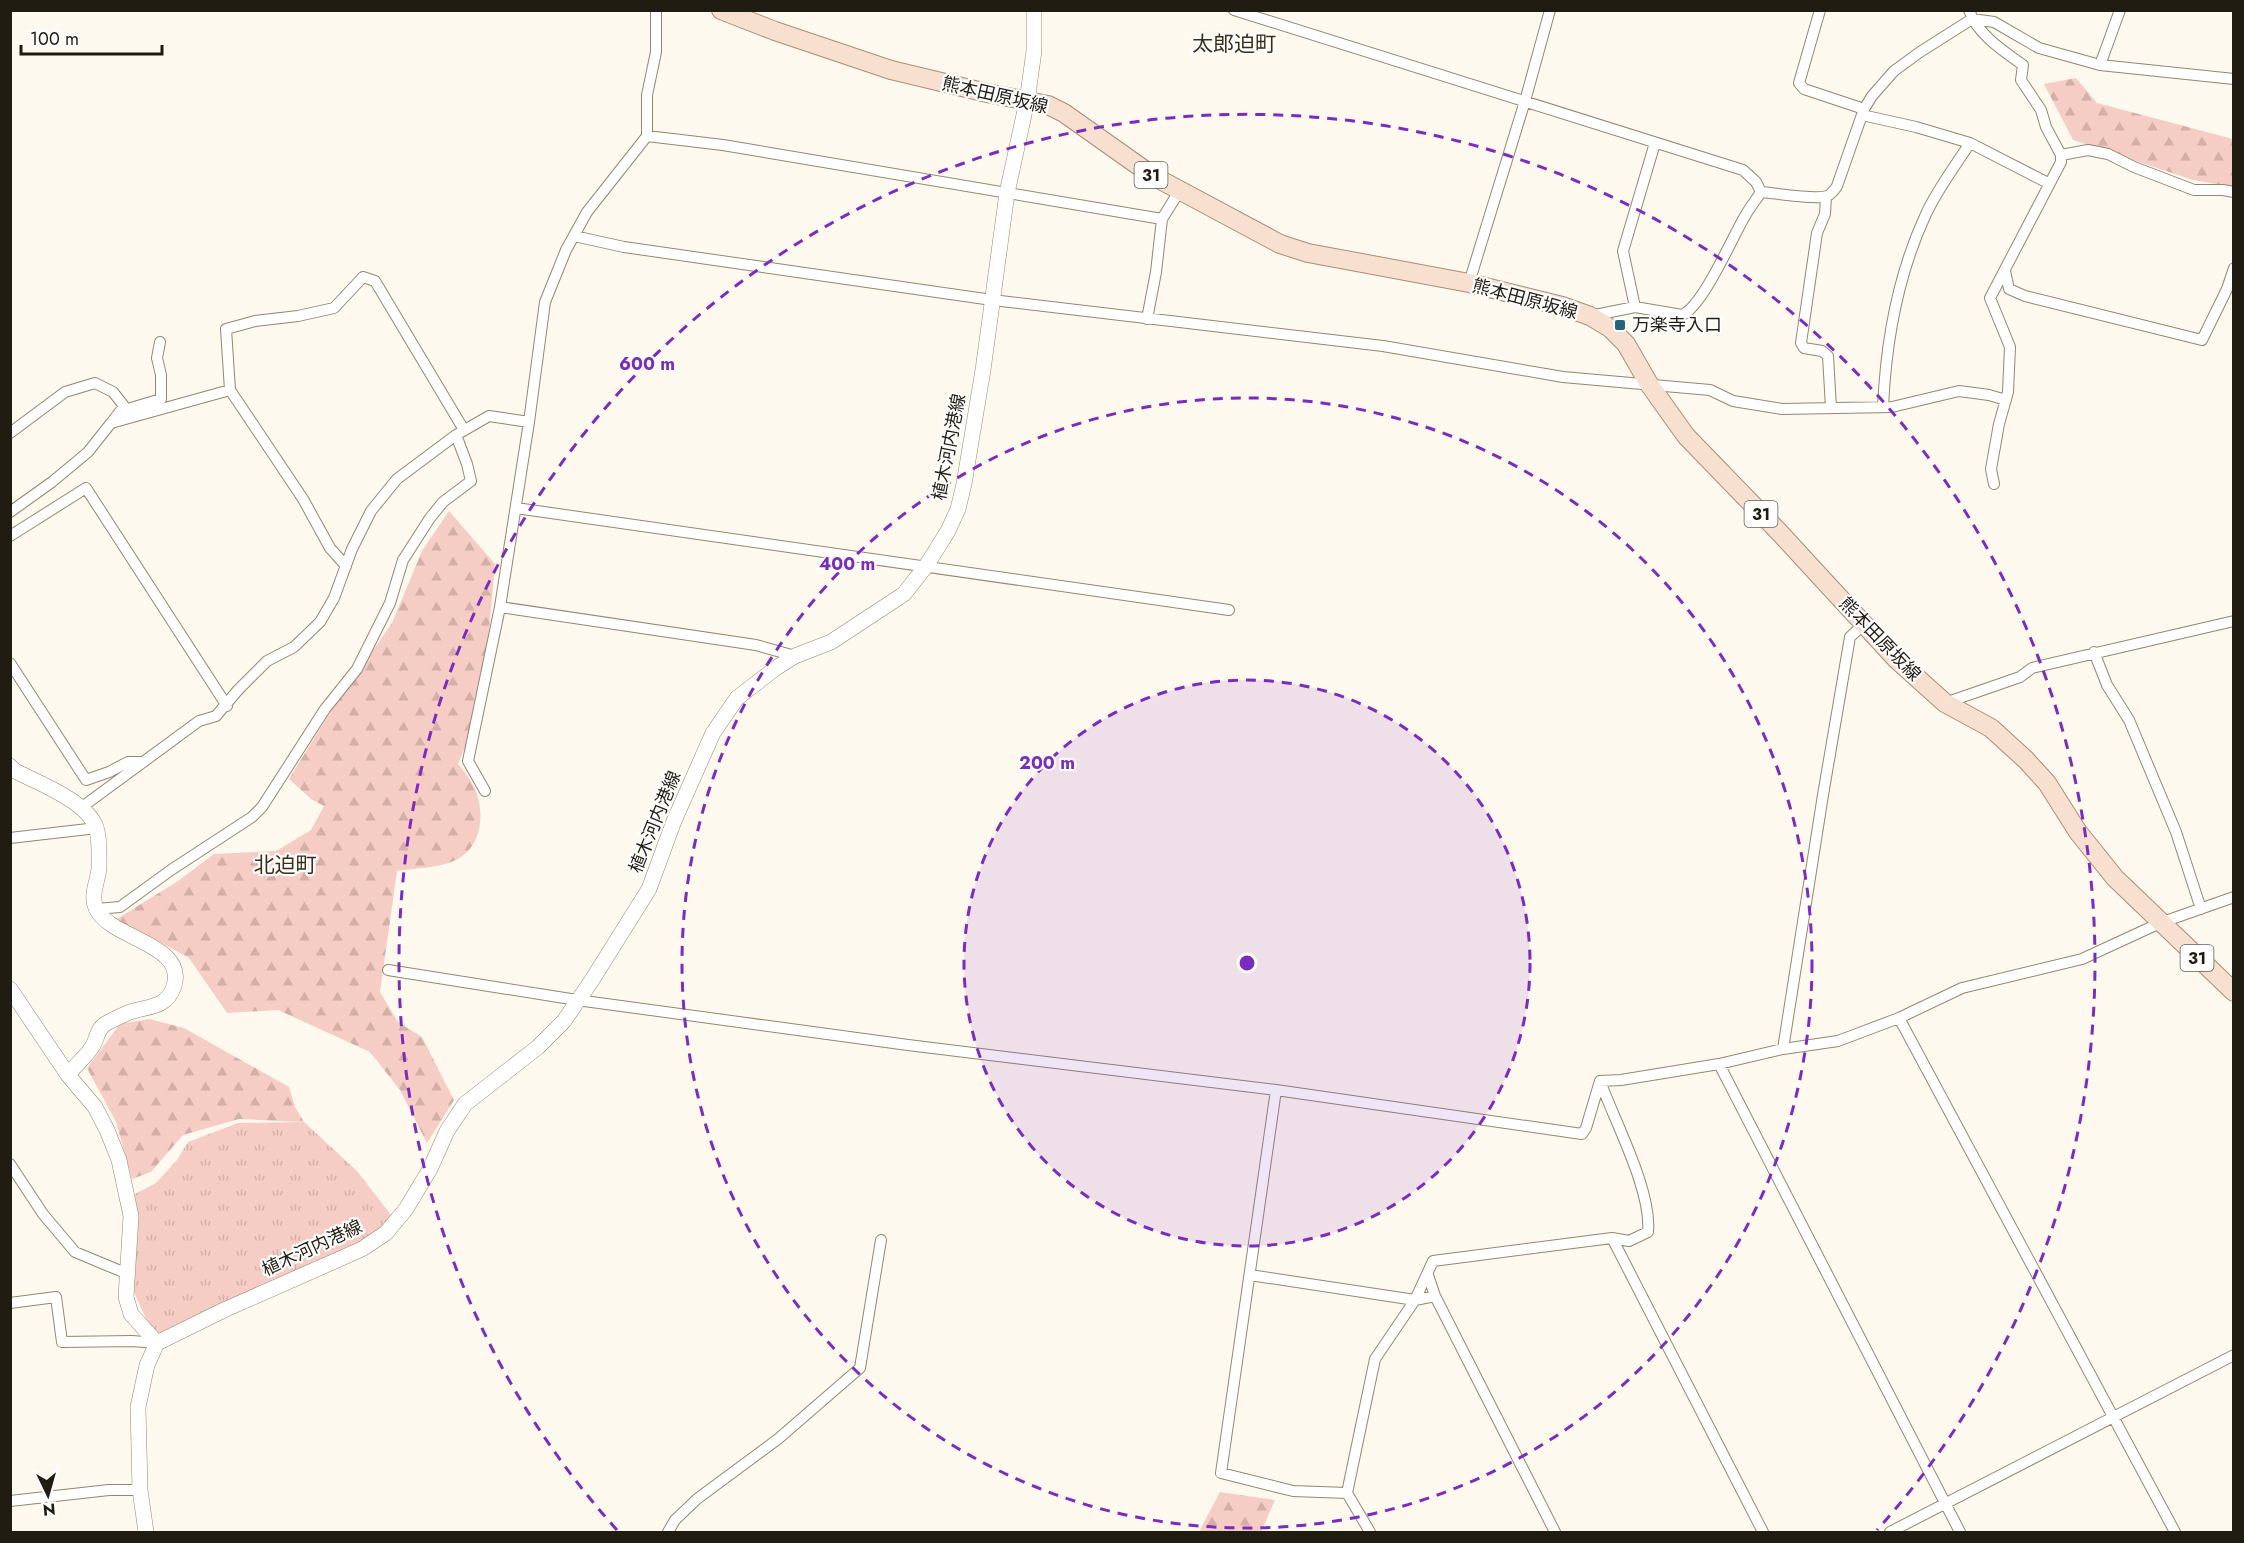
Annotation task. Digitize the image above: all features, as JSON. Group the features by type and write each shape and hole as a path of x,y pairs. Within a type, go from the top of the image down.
{"main road":[{"name":"熊本田原坂線","path":"721,10 775,31 891,70 1048,105 1064,113 1153,176 1280,244 1308,253 1469,283 1562,306 1590,316 1610,328 1626,344 1648,384 1686,436 1780,533 1896,659 1945,703 1991,729 2026,759 2047,783 2078,832 2115,878 2234,992"},
{"name":"植木河内港線","path":"157,1343 224,1310 362,1249 386,1233 406,1209 430,1169 447,1131 465,1104 538,1047 564,1021 649,889 674,821 713,732 737,699 795,656 831,642 904,594 926,566 948,531 960,501 983,370 1007,193 1028,101 1034,51 1035,10"},
{"path":"10,766 82,807 97,828 99,864 94,893 96,909 111,924 162,952 170,960 176,977 173,988 164,1003 130,1012 103,1026 92,1049 68,1075"},
{"path":"10,989 68,1075 94,1107 107,1130 119,1160 131,1216 126,1297 131,1314 157,1343 147,1365 138,1407 140,1490 146,1533"}],"street":[{"path":"485,791 468,760 500,607 545,302 586,212 647,136 647,95 656,52 656,10"},
{"path":"1234,10 1743,170 1756,182 1761,192"},
{"path":"1469,283 1525,101 1550,10"},
{"path":"1820,10 1799,83 1804,89 1863,112 1970,143 2048,183"},
{"path":"2100,65 2120,10"},
{"path":"1831,408 1828,356 1822,351 1804,348 1801,344 1817,233 1825,214 1826,197 1837,186 1863,112 1872,96 1894,71 1970,15"},
{"path":"1970,15 1994,22 2039,48 2100,65 2234,79"},
{"path":"1970,15 2002,50 2023,65 2021,80 2041,110 2046,127 2061,155 2061,162 2048,183 1990,298 2010,347 2006,400 1991,469 1995,484"},
{"path":"647,136 723,145 1162,219"},
{"path":"1635,307 1623,251 1656,143"},
{"path":"1883,407 1885,365 1894,312 1916,238 1927,212 1970,143"},
{"path":"2061,155 2088,150 2108,154 2134,167 2194,190 2234,192"},
{"path":"1147,319 1156,272 1162,219 1180,190"},
{"path":"1761,192 1826,197"},
{"path":"1590,316 1635,307 1682,315 1689,312 1699,299 1745,215 1761,192"},
{"path":"574,236 624,247 992,300 1383,346 1563,377 1710,390 1733,400 1782,409 1883,407 1921,401 1959,391 2006,400"},
{"path":"2005,271 2009,289 2025,296 2202,340 2230,289 2234,268"},
{"path":"96,909 120,907 171,870 252,817 262,807 325,709 357,669 390,603 403,560 443,502 471,481 460,433 375,281 363,277 334,308 298,316 255,321 226,329 230,390 303,499 330,548 346,566"},
{"path":"111,423 131,408 161,399 161,375 157,358 160,342"},
{"path":"10,433 65,392 95,383 113,392 124,406 88,452 52,482 10,512"},
{"path":"111,423 230,390"},
{"path":"82,807 199,721 216,716 267,661 294,647 320,622 334,598 355,542 371,511 397,479 460,433 489,416 529,422"},
{"path":"10,536 86,488 227,706"},
{"path":"516,508 1229,610"},
{"path":"500,607 756,645 795,656"},
{"path":"1945,703 2020,678 2032,668 2234,621"},
{"path":"1783,1049 1850,637 1864,624"},
{"path":"2094,652 2107,685 2129,720 2176,832 2201,909"},
{"path":"10,663 86,780 128,762 143,762"},
{"path":"10,838 97,828"},
{"path":"1600,1081 1621,1080 1719,1064 1783,1049 1838,1041 1899,1018 1962,988 2082,959 2160,923 2234,897"},
{"path":"387,970 577,1000 896,1044 1276,1090 1582,1134 1586,1128 1600,1081"},
{"path":"1899,1018 2175,1533"},
{"path":"1719,1064 1960,1533"},
{"path":"1370,1533 1347,1493 1375,1359 1415,1300 1433,1261 1612,1238 1629,1240 1648,1232 1650,1216 1640,1180 1600,1081"},
{"path":"1276,1090 1221,1473 1293,1491 1347,1493"},
{"path":"10,1164 43,1214 75,1252 128,1274"},
{"path":"1612,1238 1763,1533"},
{"path":"668,1533 675,1520 697,1499 778,1439 860,1368 881,1240"},
{"path":"1250,1275 1415,1300 1435,1296"},
{"path":"1428,1275 1435,1296 1555,1533"},
{"path":"10,1303 56,1297 62,1342 157,1343"},
{"path":"1890,1533 2234,1355"},
{"path":"10,1501 109,1490 140,1490"}],"green space":[{"path":"2076,78 2097,103 2233,139 2233,187 2193,180 2073,140 2044,84"},
{"path":"449,511 495,564 489,630 476,720 458,764 476,793 480,826 472,846 456,860 435,866 397,871 380,992 398,1022 422,1037 454,1100 427,1143 400,1090 370,1052 278,1010 227,1013 189,958 149,936 112,922 178,881 214,854 276,851 311,830 324,806 311,799 289,779 331,711 392,623 422,551"},
{"path":"149,1019 184,1028 289,1087 295,1107 304,1122 239,1119 183,1135 151,1172 132,1179 116,1122 87,1068 120,1024"},
{"path":"304,1122 357,1171 391,1215 362,1249 157,1343 134,1292 138,1223 135,1194 156,1183 177,1160 188,1142 238,1123"},
{"path":"1220,1492 1275,1500 1261,1532 1199,1532"}],"place":[{"name":"万楽寺入口","path":"1620,325"}],"district":[{"name":"太郎迫町","path":"1234,44"},
{"name":"北迫町","path":"285,865"}]}
